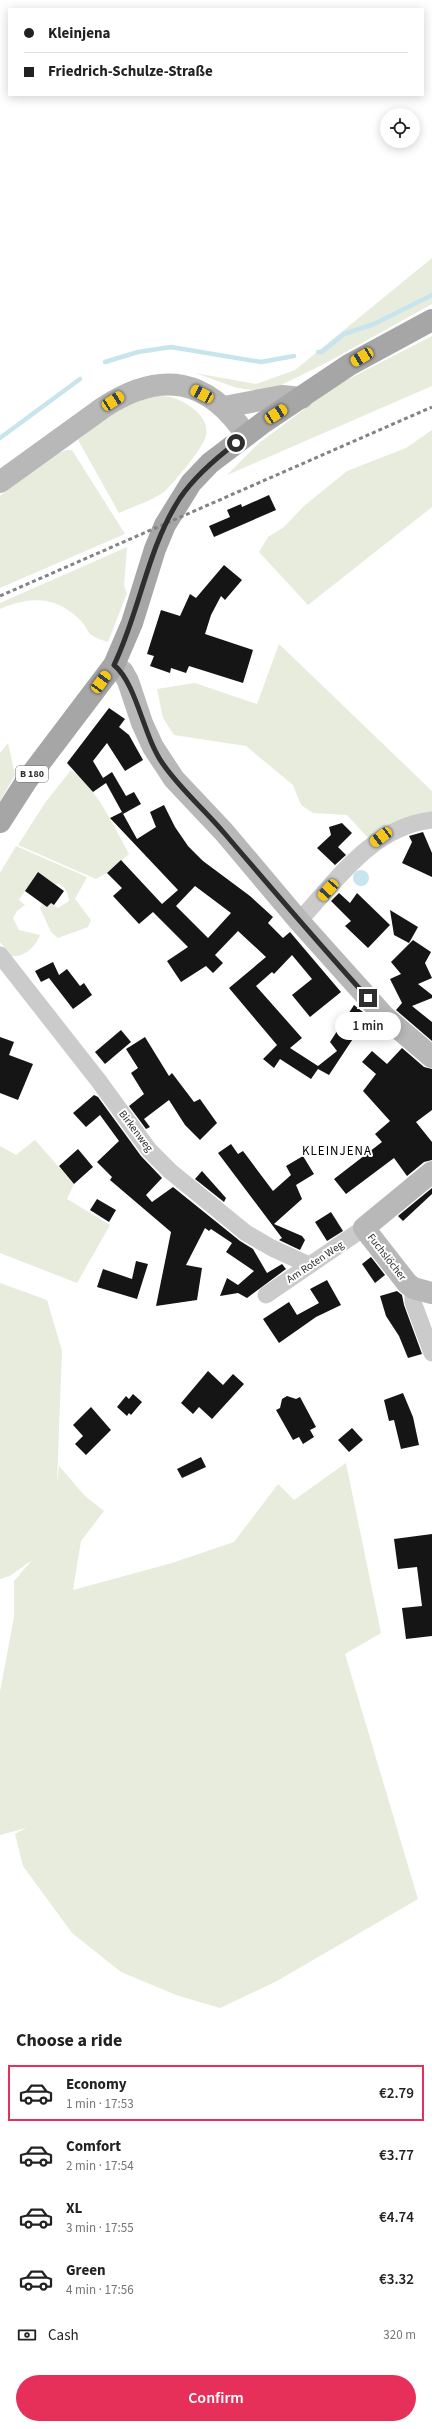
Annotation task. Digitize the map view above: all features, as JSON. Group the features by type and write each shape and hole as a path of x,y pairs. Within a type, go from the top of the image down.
{"main road":[{"name":"B 180","path":"0,822 23,787 114,665 132,623 155,549 173,510 201,472 246,435 362,357 432,320"}],"street":[{"path":"0,482 104,406 122,395 140,388 174,383 190,388 224,407 246,435"},
{"path":"224,407 282,396 302,398"},
{"path":"114,665 123,672 128,681 142,723 162,763 299,921 386,1017 432,1057"},
{"path":"299,921 367,847 396,830 432,820"},
{"name":"Birkenweg","path":"0,955 98,1080 149,1150 170,1171 246,1233 272,1248 309,1265"},
{"path":"364,1228 432,1172"},
{"name":"Am Roten Weg","path":"266,1295 364,1228"},
{"name":"Fuchslöcher","path":"364,1228 401,1277 422,1290"},
{"path":"422,1290 413,1302 432,1353"}],"green space":[{"path":"432,258 432,304 326,363 279,386 259,391 237,388 195,373 256,384 295,370"},
{"path":"432,336 432,386 227,475 259,443 337,385"},
{"path":"157,396 171,397 187,404 195,410 205,423 206,435 201,447 166,490 151,500 119,513 78,440 115,412 135,402"},
{"path":"432,430 432,507 308,605 259,552 268,537 284,527 304,506 347,471 406,448"},
{"path":"66,450 72,450 125,534 0,588 0,496 57,454"},
{"path":"127,547 124,586 127,593 108,642 91,635 78,618 60,605 40,600 21,602 0,609 0,603"},
{"path":"279,644 432,791 432,813 369,839 347,815 313,813 301,805 293,785 246,746 174,735 163,718 157,689 195,683 257,704"},
{"path":"8,743 15,775 0,801 0,753"},
{"path":"71,770 81,778 97,798 111,820 129,854 107,873 96,879 18,845 45,803"},
{"path":"16,846 87,877 75,899 91,920 88,927 58,938 51,932 40,908 42,904 47,907 51,903 58,908 69,901 68,895 66,890 61,885 58,883 56,885 38,872 19,900 25,905 17,911 13,918 19,930 40,935 36,943 25,953 11,956 0,942 0,873"},
{"path":"35,1140 74,1184 67,1199 110,1225 77,1283 0,1253 0,1146 16,1155"},
{"path":"0,1283 47,1300 62,1351 57,1482 59,1466 85,1496 104,1511 81,1541 73,1590 172,1563 234,1542 278,1484 294,1500 346,1463 381,1633 345,1654 418,1899 277,1981 220,2008 179,1996 121,1972 72,1933 23,1866 15,1834 26,1828 0,1835 0,1692 14,1617 14,1581 32,1560 10,1576 0,1579"}],"water":[{"path":"358,870 364,870 369,875 367,884 364,886 358,886 353,881 353,875"}],"building":[{"path":"269,495 276,510 214,537 209,526 230,517 227,510 241,504 242,507"},
{"path":"224,565 242,580 225,600 221,596 211,615 205,634 253,650 243,683 189,666 186,673 171,668 170,673 150,666 154,656 147,654 161,610 180,616 190,594 196,598"},
{"path":"109,708 125,719 119,727 129,735 143,760 125,771 107,743 93,761 103,778 112,772 126,796 134,792 141,804 123,814 106,783 93,792 67,763"},
{"path":"164,805 175,827 188,846 203,861 250,896 273,917 268,923 283,938 290,932 341,992 310,1017 292,995 312,979 292,955 274,974 272,972 256,986 302,1038 290,1048 318,1066 337,1051 330,1042 354,1005 368,1016 329,1075 318,1069 311,1079 280,1059 274,1068 263,1059 277,1045 229,988 266,957 238,931 215,955 223,963 213,973 206,966 181,982 167,961 188,947 153,912 139,924 113,896 122,888 107,873 121,860 162,904 178,890 110,818 122,812 137,839 156,827 150,812","holes":["195,886 231,913 208,938 176,906"]},
{"path":"342,823 352,833 338,847 346,855 335,865 317,848 331,835 329,827"},
{"path":"423,832 432,853 432,877 402,863 412,842 409,836"},
{"path":"38,872 64,891 54,905 51,903 47,907 25,891"},
{"path":"339,893 350,903 357,893 390,925 368,948 345,926 351,921 331,901"},
{"path":"390,910 418,927 409,943 394,935"},
{"path":"413,940 431,952 425,963 432,978 418,984 432,995 432,998 412,1006 432,1022 432,1041 396,1010 402,1003 390,979 401,974 391,962"},
{"path":"53,962 59,975 67,969 80,986 84,983 92,995 73,1009 49,978 41,982 35,971"},
{"path":"121,1030 131,1042 105,1064 95,1052"},
{"path":"0,1037 14,1042 9,1055 33,1064 18,1100 0,1093"},
{"path":"145,1037 169,1076 172,1073 194,1102 200,1099 217,1123 200,1140 185,1125 169,1100 144,1119 150,1127 146,1129 129,1106 144,1094 131,1073 138,1068 126,1049"},
{"path":"402,1048 424,1067 432,1069 432,1110 416,1122 432,1142 432,1160 424,1162 407,1176 394,1158 346,1194 334,1179 382,1142 375,1134 390,1121 363,1091 376,1074 362,1062 372,1051 387,1064"},
{"path":"94,1095 98,1097 141,1156 162,1178 146,1195 152,1202 173,1187 240,1241 253,1249 267,1273 282,1264 286,1269 247,1298 238,1293 220,1296 227,1278 238,1285 254,1271 226,1252 232,1243 211,1229 209,1231 205,1228 186,1265 202,1268 197,1300 156,1306 171,1232 110,1180 112,1177 97,1162 119,1141 100,1115 86,1127 73,1113"},
{"path":"231,1144 238,1154 243,1151 273,1191 291,1175 286,1166 303,1156 314,1174 296,1185 302,1199 274,1224 302,1236 305,1240 300,1250 279,1240 282,1238 218,1153"},
{"path":"78,1149 93,1167 74,1184 59,1166"},
{"path":"202,1171 226,1198 224,1202 195,1179"},
{"path":"432,1188 432,1194 403,1221 398,1216"},
{"path":"97,1199 116,1210 109,1222 90,1210"},
{"path":"331,1212 343,1231 327,1241 315,1222"},
{"path":"371,1257 385,1275 375,1283 362,1264"},
{"path":"136,1261 148,1264 137,1299 97,1287 103,1269 132,1279"},
{"path":"327,1280 341,1305 316,1317 279,1343 263,1319 289,1302 297,1315 319,1303 310,1289"},
{"path":"397,1291 402,1295 404,1305 422,1354 408,1358 399,1336 386,1316 380,1296"},
{"path":"208,1371 223,1385 233,1374 244,1384 212,1419 199,1407 193,1414 181,1403"},
{"path":"403,1393 413,1417 419,1445 401,1449 394,1420 389,1421 384,1400"},
{"path":"133,1394 142,1402 131,1415 129,1413 127,1416 117,1407 126,1396 129,1399"},
{"path":"287,1396 296,1399 300,1397 316,1427 310,1430 314,1437 303,1444 299,1437 293,1440 276,1410 280,1408 282,1399"},
{"path":"91,1407 111,1430 86,1455 75,1444 83,1436 73,1425"},
{"path":"352,1428 363,1440 349,1452 338,1440"},
{"path":"201,1457 206,1467 182,1478 177,1469"},
{"path":"432,1534 432,1636 406,1639 402,1608 422,1606 417,1567 398,1569 394,1539"}],"waterway":[{"path":"318,352 322,352 344,334 374,324 432,295"},
{"path":"105,362 138,352 171,347 261,362 294,356"},
{"path":"0,438 80,379"}],"railway":[{"path":"0,596 432,407"}],"district":[{"name":"KLEINJENA","path":"337,1151"}],"route":[{"path":"236,443 201,472 191,483 173,510 155,549 132,623 114,665 123,672 128,681 142,723 153,747 162,763 174,779 224,832 299,921 368,998"}]}
